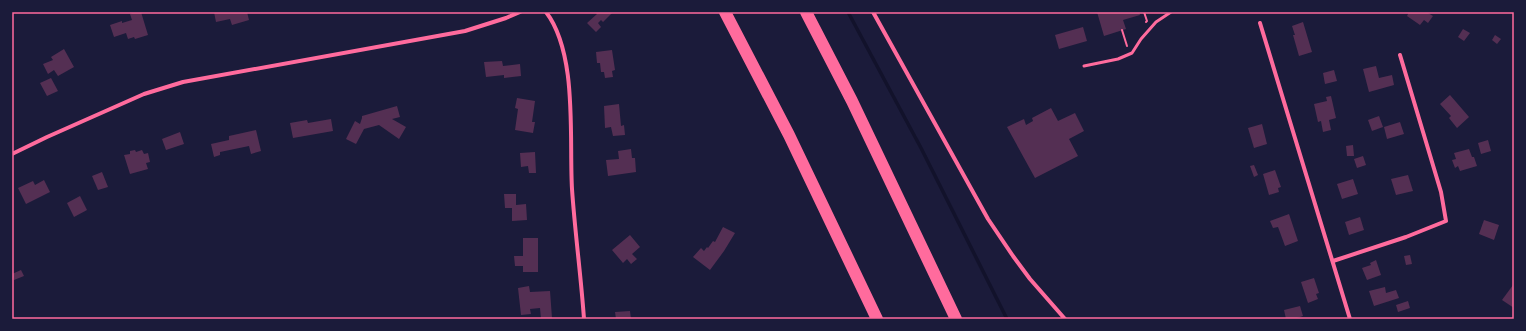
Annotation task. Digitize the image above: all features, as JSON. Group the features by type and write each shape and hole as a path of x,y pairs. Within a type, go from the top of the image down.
{"highway":[{"path":"725,12 786,129 877,319"},
{"path":"806,12 852,101 956,319"}],"street":[{"path":"12,154 124,102 183,82 466,31 520,12"},
{"path":"546,12 551,18 562,44 568,74 572,188 584,319"},
{"path":"873,12 988,219 1017,262 1065,319"},
{"path":"1260,23 1350,319"},
{"path":"1333,261 1406,237 1446,221 1437,178 1400,55"}],"lane":[{"path":"1084,66 1118,59 1132,52 1140,39 1156,22 1171,12"}],"building":[{"path":"141,12 148,35 135,39 134,37 128,39 126,33 114,37 110,25 122,21 122,23 132,20 130,14"},
{"path":"214,12 247,12 249,20 232,25 230,19 216,22"},
{"path":"595,12 613,12 603,22 601,20 598,23 601,27 596,32 587,23 597,14"},
{"path":"1097,12 1139,12 1140,15 1123,20 1126,29 1104,36"},
{"path":"1409,12 1429,12 1428,13 1433,16 1428,23 1424,20 1420,25 1407,16"},
{"path":"1303,22 1312,52 1299,56 1292,26"},
{"path":"1083,27 1087,41 1059,49 1055,35"},
{"path":"1463,29 1470,33 1464,41 1458,37"},
{"path":"1495,35 1501,39 1497,44 1492,40"},
{"path":"64,49 74,67 58,76 54,70 48,74 43,64 53,60 51,57"},
{"path":"612,50 615,70 612,71 613,77 605,78 604,72 601,72 600,63 597,63 596,52"},
{"path":"502,61 503,66 520,64 521,76 504,78 504,75 486,77 484,62"},
{"path":"1376,66 1379,78 1392,75 1394,85 1369,92 1363,69"},
{"path":"1334,70 1337,81 1325,84 1323,73"},
{"path":"51,78 58,91 47,96 40,83"},
{"path":"1450,95 1469,117 1457,128 1449,118 1451,116 1440,104"},
{"path":"1331,96 1336,118 1329,120 1331,130 1323,132 1321,121 1318,122 1314,104 1327,101 1326,97"},
{"path":"517,98 535,101 532,122 535,122 533,133 515,130 518,109 515,108"},
{"path":"619,104 621,126 624,125 625,135 613,136 611,127 605,128 604,106"},
{"path":"397,106 400,117 392,119 406,127 399,139 379,125 364,129 356,144 346,139 355,121 360,124 362,116"},
{"path":"1051,108 1058,121 1075,113 1084,131 1069,139 1078,156 1035,178 1007,127 1024,119 1026,125 1033,121 1032,118"},
{"path":"1379,116 1383,127 1372,131 1368,120"},
{"path":"331,119 333,131 293,138 290,123 307,120 308,123"},
{"path":"1400,122 1404,134 1387,139 1384,127"},
{"path":"1262,124 1267,144 1254,148 1248,128"},
{"path":"256,130 261,151 251,154 249,146 220,152 220,155 214,157 211,144 229,140 229,136"},
{"path":"180,132 184,144 166,150 162,139"},
{"path":"1488,140 1491,151 1481,154 1478,143"},
{"path":"1353,145 1354,156 1347,156 1346,146"},
{"path":"631,149 632,158 635,158 636,172 608,176 606,160 619,159 618,151"},
{"path":"1469,149 1477,166 1460,171 1458,166 1455,168 1452,160 1456,159 1454,153"},
{"path":"135,150 136,152 142,150 144,154 148,153 150,162 146,163 148,169 130,174 124,155 130,154 130,151"},
{"path":"535,152 536,173 529,173 528,166 521,167 520,153"},
{"path":"1363,156 1366,165 1357,168 1354,159"},
{"path":"1254,165 1258,175 1254,177 1250,166"},
{"path":"1275,170 1281,187 1278,188 1279,192 1269,195 1263,174"},
{"path":"102,172 108,187 98,190 92,176"},
{"path":"1408,175 1413,191 1396,195 1391,179"},
{"path":"1353,179 1358,194 1342,199 1337,184"},
{"path":"44,180 50,192 26,204 18,188 33,181 35,185"},
{"path":"504,194 516,194 516,205 526,204 527,220 512,221 512,208 505,208"},
{"path":"80,196 87,210 74,217 67,203"},
{"path":"1289,214 1298,241 1285,246 1278,227 1273,228 1270,221"},
{"path":"1360,217 1364,230 1349,235 1345,222"},
{"path":"1484,220 1499,225 1494,240 1479,234"},
{"path":"723,227 735,233 710,270 693,257 701,248 704,251 713,241 715,242"},
{"path":"630,235 640,247 632,254 637,259 631,264 627,259 623,263 612,250"},
{"path":"523,238 538,238 538,272 523,272 523,266 515,266 514,256 523,256"},
{"path":"1410,255 1412,264 1406,265 1404,256"},
{"path":"1376,260 1381,275 1367,280 1362,268 1371,265 1370,263"},
{"path":"21,270 24,276 14,280 12,274"},
{"path":"1314,278 1319,293 1316,294 1318,299 1308,303 1301,282"},
{"path":"1513,285 1514,286 1514,308 1502,300"},
{"path":"529,286 530,292 550,291 552,318 541,319 540,308 530,309 531,314 521,315 518,288"},
{"path":"1385,287 1386,293 1396,290 1399,298 1374,306 1369,291"},
{"path":"1408,301 1410,308 1398,312 1396,305"},
{"path":"1300,306 1303,316 1294,319 1286,319 1284,310"},
{"path":"630,311 631,319 616,319 615,312"}],"waterway":[{"path":"848,12 921,148 1007,319"}]}
